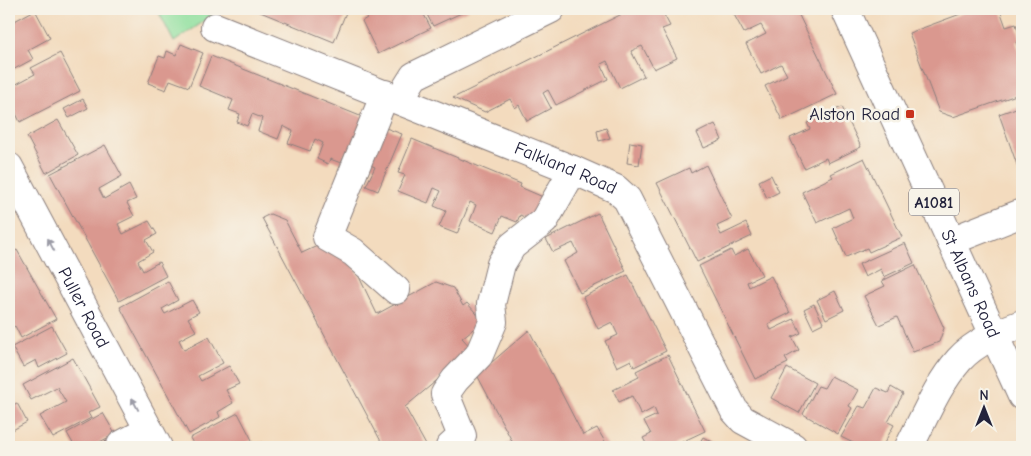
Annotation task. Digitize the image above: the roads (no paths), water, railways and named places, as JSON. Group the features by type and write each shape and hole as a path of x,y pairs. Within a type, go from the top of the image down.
{"street":[{"path":"396,290 353,252 327,237 392,97 414,76 551,9"},
{"name":"St Albans Road","path":"845,9 1022,396"},
{"name":"Falkland Road","path":"215,27 573,170 616,189 627,199 734,410 743,420 793,447"},
{"name":"Puller Road","path":"9,167 154,439"},
{"path":"450,447 462,436 445,394 455,380 479,355 493,322 491,304 501,264 512,246 544,221 573,170"},
{"path":"951,240 1022,213"},
{"path":"909,447 938,391 960,360 994,335 1022,324"},
{"path":"121,445 154,439"}],"place":[{"name":"Alston Road","path":"910,114"}]}
